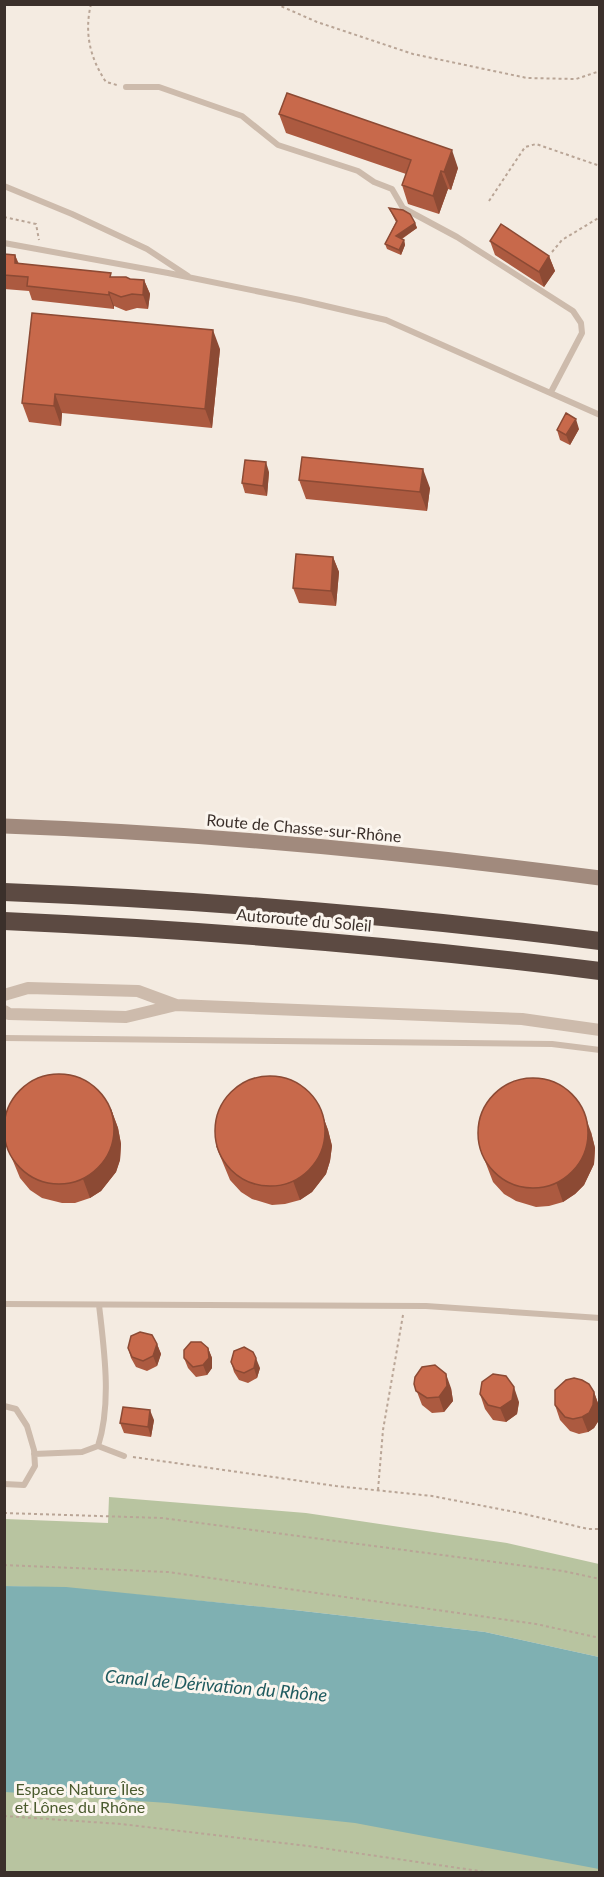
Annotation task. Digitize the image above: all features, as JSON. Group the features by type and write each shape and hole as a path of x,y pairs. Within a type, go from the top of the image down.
{"highway":[{"name":"Autoroute du Soleil","path":"4,892 156,899 313,910 600,941"},
{"name":"Autoroute du Soleil","path":"4,921 319,940 600,971"}],"main road":[{"name":"Route de Chasse-sur-Rhône","path":"4,826 184,836 369,850 600,878"}],"street":[{"path":"4,995 28,988 138,991 176,1005"},
{"path":"4,1011 9,1014 126,1017 176,1005 522,1019 600,1030"}],"lane":[{"path":"126,87 159,87 242,116 278,144 358,171 374,182 392,189 403,208 457,237 573,311 581,322 582,333 551,392"},
{"path":"4,186 147,249 191,278"},
{"path":"4,243 41,248 191,278 386,320 600,415"},
{"path":"4,1038 541,1043 600,1050"},
{"path":"4,1304 405,1306 600,1318"},
{"path":"98,1446 104,1426 104,1355 99,1305"},
{"path":"4,1407 16,1409 27,1426 35,1466 24,1485 4,1484"},
{"path":"34,1454 82,1452 98,1446 124,1456"}],"path":[{"path":"91,4 88,31 90,49 98,69 106,82 126,87"},
{"path":"276,4 316,22 413,54 527,78 576,79 600,71"},
{"path":"489,201 525,147 536,144 600,166"},
{"path":"4,217 36,224 41,248"},
{"path":"552,252 562,240 600,217"},
{"path":"378,1490 383,1430 405,1306"},
{"path":"124,1456 432,1496 588,1529 600,1529"},
{"path":"4,1513 162,1518 551,1569 600,1579"},
{"path":"4,1565 168,1572 536,1624 600,1638"},
{"path":"4,1816 121,1824 202,1833 486,1872"}],"green space":[{"path":"109,1497 306,1513 507,1543 599,1564 599,1657 485,1632 294,1610 66,1588 5,1586 5,1519 108,1523"},
{"name":"Espace Nature Îles et Lônes du Rhône","path":"4,1716 599,1787 599,1872 5,1872"}],"water":[{"name":"Canal de Dérivation du Rhône","path":"4,1586 66,1587 485,1632 599,1657 599,1869 355,1823 168,1803 5,1792"}],"building":[{"path":"287,93 452,150 444,172 441,171 433,196 402,185 411,160 279,114"},
{"path":"389,208 403,210 410,214 415,223 396,236 404,240 399,250 385,244 397,221"},
{"path":"501,224 549,256 539,272 490,241"},
{"path":"4,254 15,255 15,263 111,273 110,277 144,280 143,295 132,294 121,297 109,292 109,295 27,286 28,277 4,275"},
{"path":"32,313 213,330 205,409 55,394 54,406 22,403"},
{"path":"566,413 576,419 566,435 557,430"},
{"path":"302,457 423,469 420,492 299,480"},
{"path":"245,460 266,462 263,486 242,483"},
{"path":"296,554 333,557 331,591 293,588"},
{"path":"59,1074 80,1078 98,1090 110,1108 114,1129 110,1150 98,1168 80,1180 59,1184 38,1180 20,1168 8,1150 4,1129 8,1108 20,1090 38,1078"},
{"path":"270,1076 291,1080 309,1092 321,1110 325,1131 321,1152 309,1170 291,1182 270,1186 249,1182 231,1170 219,1152 215,1131 219,1110 231,1092 249,1080"},
{"path":"533,1078 554,1082 572,1094 584,1112 588,1133 584,1154 572,1172 554,1184 533,1188 512,1184 494,1172 482,1154 478,1133 482,1112 494,1094 512,1082"},
{"path":"140,1332 152,1335 157,1344 153,1356 143,1361 132,1357 128,1348 131,1336"},
{"path":"191,1342 201,1342 208,1348 209,1358 203,1365 193,1367 184,1358 184,1350"},
{"path":"244,1347 253,1352 256,1358 254,1368 244,1373 235,1370 231,1362 234,1351"},
{"path":"435,1365 446,1374 447,1386 439,1397 427,1398 416,1391 415,1377 422,1367"},
{"path":"493,1374 506,1376 514,1387 512,1400 500,1408 488,1405 480,1394 482,1382"},
{"path":"574,1378 589,1384 594,1392 593,1405 589,1413 573,1419 565,1417 555,1405 555,1390 566,1380"},
{"path":"123,1407 150,1410 148,1427 120,1423"}]}
